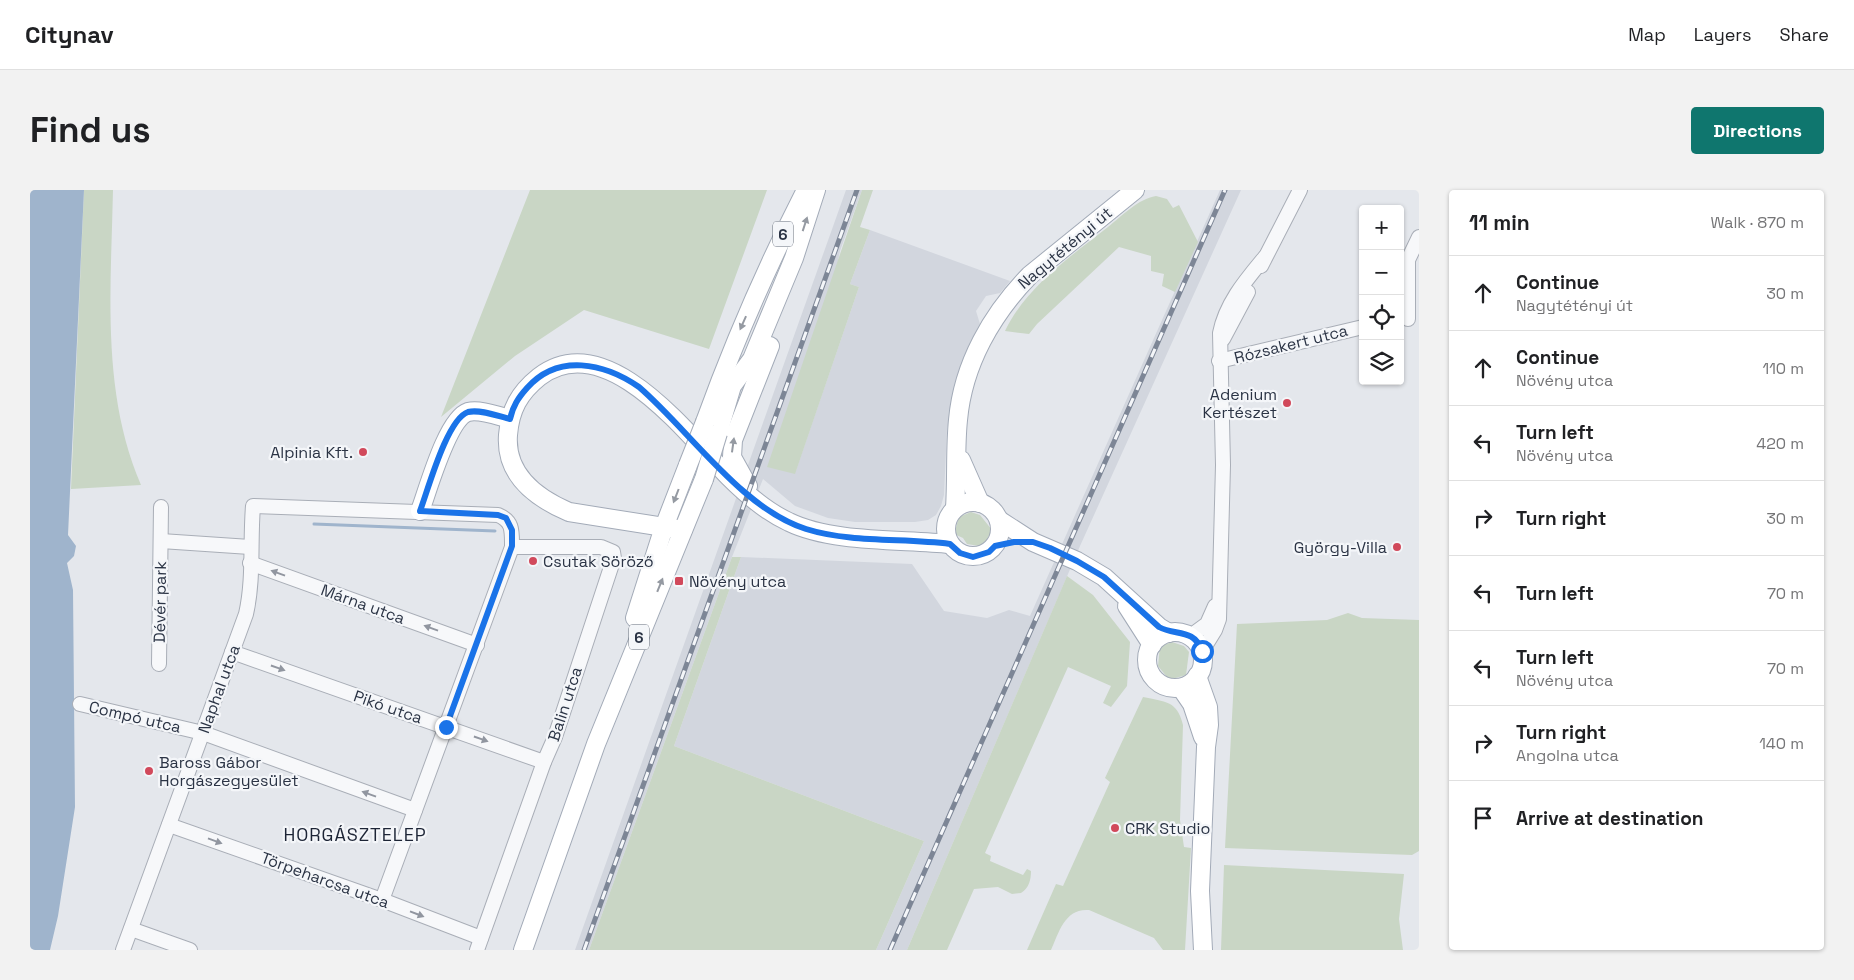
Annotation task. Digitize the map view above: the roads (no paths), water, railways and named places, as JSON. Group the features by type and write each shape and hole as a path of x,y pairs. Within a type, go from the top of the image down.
{"main road":[{"name":"6","path":"596,744 704,479 711,428 732,346 773,254 806,190"},
{"name":"6","path":"523,950 596,744 664,527 688,465 711,428 732,386 752,359 794,258 816,190"},
{"name":"Nagytétényi út","path":"951,515 958,452 958,419 962,393 978,348 996,314 1030,274 1135,190"},
{"path":"759,503 736,468 732,457 733,440 787,303 794,258"},
{"path":"683,530 569,512 540,498 529,489 514,467 508,438 512,410 521,394 543,374 557,367 580,364 611,371 626,378 653,399 731,479 759,503 790,523 813,531 844,536 904,539 950,544"},
{"path":"420,511 450,432 462,416 469,412 477,412 510,419"},
{"name":"Nagytétényi út","path":"958,452 980,503"},
{"path":"904,539 928,533 972,502 980,503 988,506 1000,520 1033,542 1077,561 1104,577 1159,627 1169,633"},
{"path":"951,515 947,537 950,544 960,553 973,557 989,552 995,546 1001,529 1000,520"},
{"path":"995,546 1014,542 1033,542"},
{"path":"1115,589 1152,645"},
{"path":"1182,632 1192,636 1202,651 1202,662 1197,676 1181,688 1163,687 1151,677 1147,659 1152,645 1162,635 1169,633 1182,632"},
{"path":"1197,676 1208,707 1209,725 1206,747 1200,891 1203,950"},
{"path":"1181,688 1192,704 1206,747"},
{"path":"1190,950 1200,891"}],"street":[{"path":"1202,651 1219,620 1223,448 1219,362 1223,320 1227,310 1265,257 1300,190"},
{"path":"1409,319 1408,260 1419,237"},
{"name":"Rózsakert utca","path":"1219,362 1359,328"},
{"name":"Naphal utca","path":"123,950 232,652 251,589 250,547 253,506 420,511"},
{"name":"Dévér park","path":"159,664 161,507"},
{"path":"382,900 512,546 511,524 506,518 498,515 420,511"},
{"name":"Dévér park","path":"161,541 250,547"},
{"name":"Balin utca","path":"479,944 544,762 555,737 614,558 613,552 601,547 512,546"},
{"name":"Márna utca","path":"250,563 477,644"},
{"path":"1192,636 1207,624 1220,594"},
{"name":"Pikó utca","path":"232,652 544,762"},
{"name":"Compó utca","path":"80,704 202,733 415,810"},
{"name":"Törpeharcsa utca","path":"169,825 382,900 479,944"},
{"path":"131,929 190,950"}],"water":[{"path":"30,190 84,190 68,535 76,546 74,556 67,563 73,590 75,807 58,916 50,950 30,950"}],"waterway":[{"path":"314,524 495,531"}],"railway":[{"path":"584,950 857,190"},
{"path":"890,950 1225,190"}],"place":[{"name":"Adenium Kertészet","path":"1287,403"},
{"name":"Alpinia Kft.","path":"363,452"},
{"name":"György-Villa","path":"1397,547"},
{"name":"Csutak Söröző","path":"533,561"},
{"name":"Növény utca","path":"679,581"},
{"name":"Baross Gábor Horgászegyesület","path":"149,771"},
{"name":"CRK Studio","path":"1115,828"}],"district":[{"name":"HORGÁSZTELEP","path":"355,834"}]}
